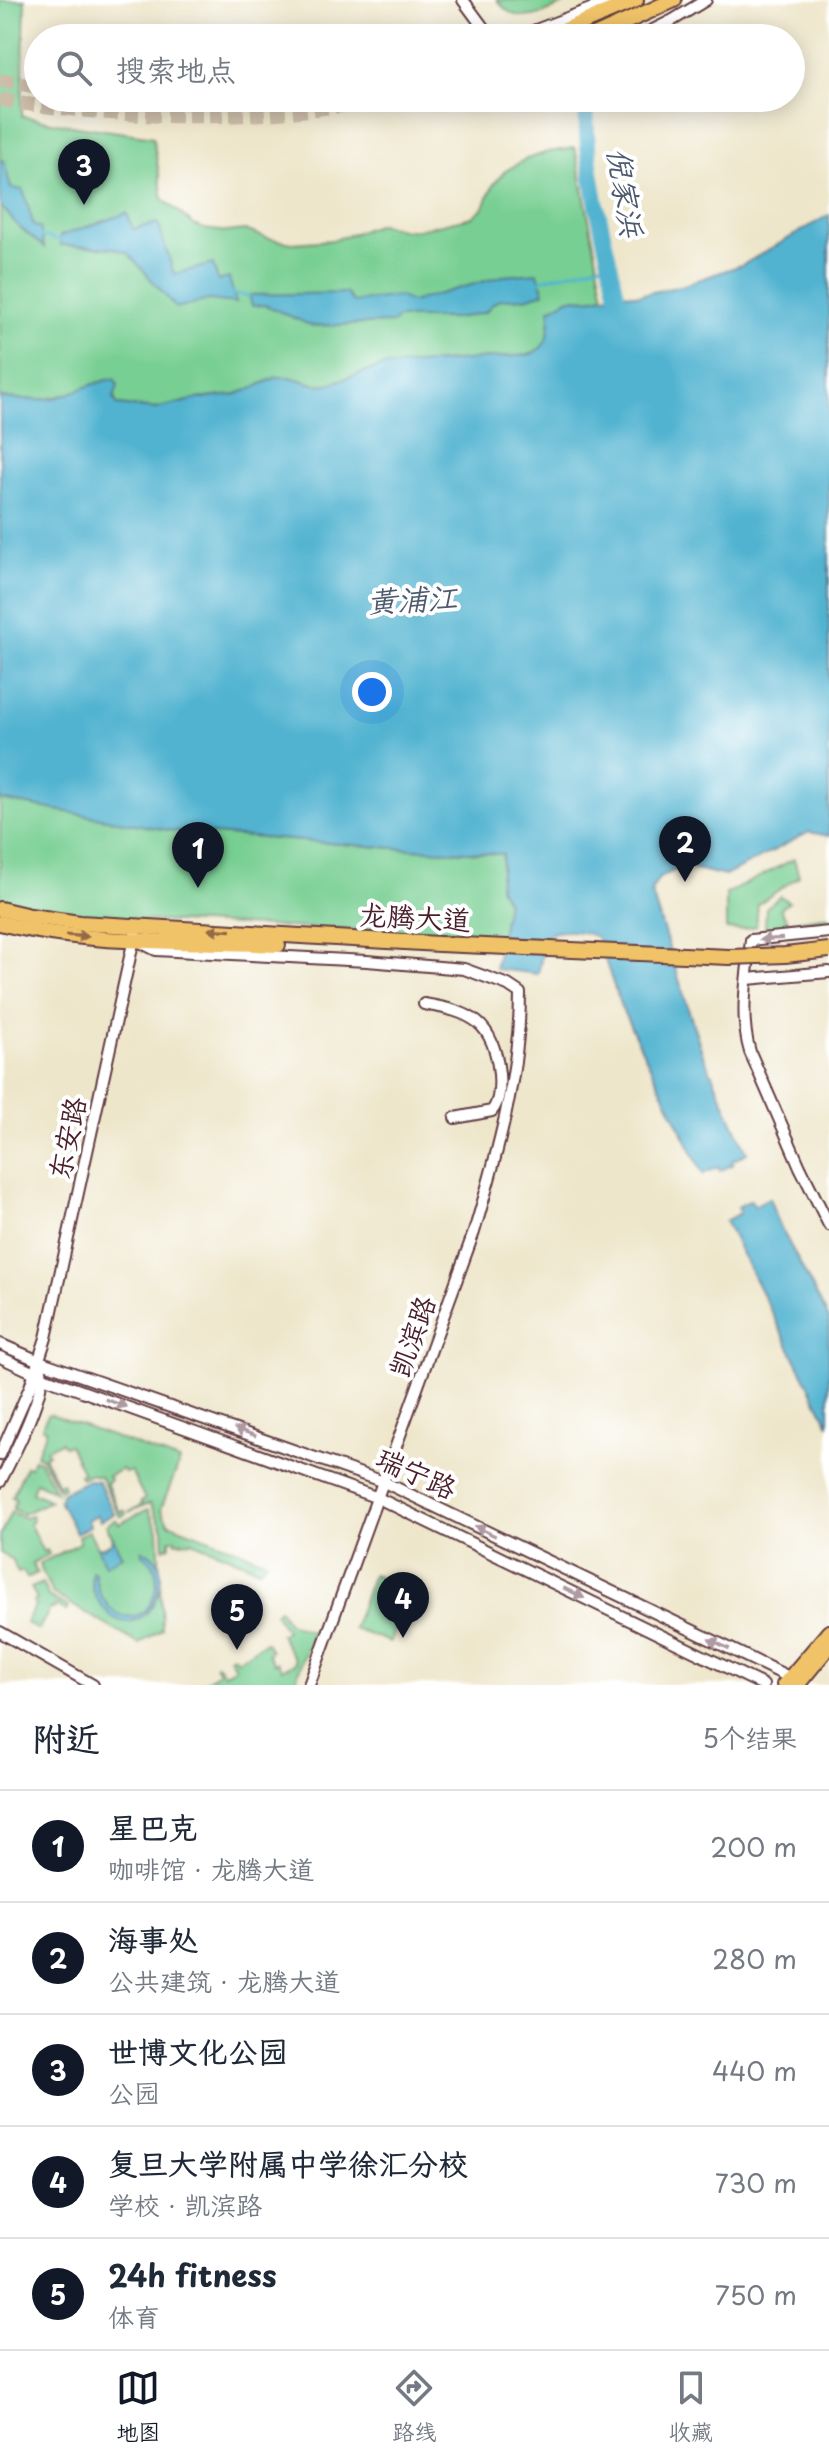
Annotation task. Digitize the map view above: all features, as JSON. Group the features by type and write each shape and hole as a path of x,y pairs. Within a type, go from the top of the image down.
{"main road":[{"path":"579,24 636,0"},
{"path":"621,24 674,0"},
{"name":"龙腾大道","path":"0,909 136,932"},
{"name":"龙腾大道","path":"0,923 53,934 136,932 714,966 829,960"},
{"name":"龙腾大道","path":"298,941 714,957 829,950"},
{"path":"792,1682 829,1632"},
{"path":"792,1682 829,1646"}],"street":[{"path":"463,0 481,24"},
{"path":"551,24 614,0"},
{"path":"662,24 706,0"},
{"name":"凯滨路","path":"136,932 156,950 464,969 508,985 520,993 511,1081 496,1160 474,1232 309,1685"},
{"name":"东安路","path":"0,1482 23,1434 38,1375 136,932"},
{"path":"829,932 751,940 744,1023 750,1052 829,1225"},
{"path":"747,979 829,972"},
{"path":"424,1004 457,1010 475,1021 491,1037 496,1055 499,1076 496,1107 492,1111 455,1118"},
{"name":"瑞宁路","path":"0,1344 39,1361 384,1482 792,1682"},
{"name":"瑞宁路","path":"0,1357 38,1375 378,1498 763,1685"},
{"name":"东安路","path":"0,1455 38,1375"},
{"path":"0,1632 93,1685"}],"green space":[{"path":"0,0 25,0 22,116 153,137 163,199 194,225 204,229 228,232 245,230 292,243 334,240 380,224 416,230 472,217 484,207 494,184 504,172 524,160 575,148 604,296 570,298 550,309 545,342 529,355 381,367 329,384 317,385 290,377 277,377 234,395 197,399 156,409 117,405 114,398 116,392 73,393 41,400 0,398"},
{"path":"497,0 573,0 542,14 523,17 505,9"},
{"path":"0,800 175,831 503,854 499,887 507,902 501,937 70,917 32,910 0,900"},
{"path":"794,859 799,876 758,904 756,926 726,929 726,894"},
{"path":"780,896 789,902 780,909 789,922 829,916 829,922 765,929 766,908"},
{"path":"50,1414 180,1461 161,1509 168,1523 267,1561 259,1569 192,1541 176,1542 176,1539 170,1539 170,1546 164,1549 163,1529 150,1503 128,1512 142,1505 145,1499 131,1471 125,1473 122,1469 108,1476 110,1480 106,1483 119,1511 124,1510 126,1514 120,1517 100,1476 88,1474 81,1479 79,1475 83,1473 69,1445 64,1446 61,1442 46,1449 48,1454 44,1456 58,1485 62,1483 64,1487 59,1490 42,1458 36,1455 47,1430 42,1427"},
{"path":"34,1459 40,1461 56,1492 36,1482 32,1492 50,1501 23,1514 13,1509 16,1499 12,1497 26,1466 30,1467"},
{"path":"148,1509 158,1530 162,1629 139,1644 52,1593 39,1564 80,1543 78,1536 89,1531 97,1547 112,1543 113,1538 106,1525 116,1519 119,1524"},
{"path":"11,1512 25,1518 31,1516 33,1521 29,1523 43,1552 47,1550 49,1554 32,1563 37,1573 27,1578 23,1571 18,1573 12,1560 0,1553 0,1536"},
{"path":"373,1574 410,1588 390,1642 353,1629"},
{"path":"42,1583 48,1596 68,1607 66,1611 56,1605 54,1609 51,1608 38,1630 26,1623 37,1599 31,1588"},
{"path":"279,1609 288,1623 312,1632 294,1685 200,1685 219,1672 215,1665 224,1674 235,1667 229,1657 233,1655 237,1660 266,1642 274,1664 277,1662 282,1669 295,1663 280,1635 286,1631 275,1613"}],"water":[{"path":"0,160 4,161 11,188 23,190 34,226 40,227 44,247 18,226 0,205"},
{"path":"127,213 133,229 158,223 174,274 213,264 218,281 229,278 236,303 209,300 176,308 128,253 114,248 60,245 60,236"},
{"name":"黄浦江","path":"829,215 829,836 809,832 725,876 683,866 659,878 651,891 702,1052 747,1153 732,1161 733,1164 720,1171 718,1167 703,1174 621,1007 598,939 580,932 551,933 546,936 538,974 495,969 507,902 499,887 503,854 174,831 0,800 0,398 51,399 114,379 118,385 114,398 117,405 156,409 197,399 234,395 277,377 290,377 317,385 329,384 381,367 529,355 545,342 550,309 570,298 588,299 624,293 638,295 681,286 744,264"},
{"path":"538,273 544,293 502,299 494,302 486,312 458,318 398,318 393,323 312,326 265,305 252,306 249,295 346,293 353,302 398,296 411,302 503,276"},
{"path":"769,1198 779,1224 829,1319 829,1425 725,1221 740,1213 737,1207 751,1200 754,1206"},
{"path":"88,1480 98,1481 114,1514 100,1521 97,1515 88,1520 90,1526 76,1533 59,1501 62,1493"},
{"path":"113,1538 122,1556 105,1565 97,1547 103,1548"},
{"path":"142,1550 155,1558 161,1572 160,1587 154,1603 144,1615 131,1621 117,1619 96,1598 92,1571 106,1604 118,1614 134,1616 151,1603 156,1588 153,1565 141,1553"}],"waterway":[{"name":"倪家浜","path":"587,112 591,172 617,294"},
{"path":"38,235 61,241"},
{"path":"540,280 610,262"},
{"path":"233,294 249,296"}],"tunnel":[{"path":"0,80 24,84"},
{"path":"0,99 24,103"},
{"path":"107,112 156,116 285,112"}],"place":[{"name":"世博文化公园","path":"84,205"},
{"name":"海事处","path":"685,882"},
{"name":"星巴克","path":"198,888"},
{"name":"复旦大学附属中学徐汇分校","path":"403,1638"},
{"name":"24h fitness","path":"237,1650"}]}
